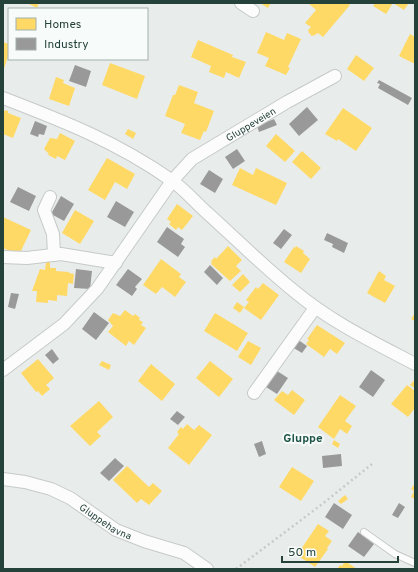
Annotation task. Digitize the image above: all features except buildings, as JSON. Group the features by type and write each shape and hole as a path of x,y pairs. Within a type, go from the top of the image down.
{"street":[{"path":"241,3 253,11"},
{"name":"Gluppeveien","path":"172,181 192,159 287,102 335,76"},
{"path":"3,98 106,140 142,160 172,181 292,290 315,308 341,325 415,364"},
{"path":"3,370 64,324 97,289 172,181"},
{"path":"50,197 44,210 53,234 54,255"},
{"path":"3,257 27,258 61,254 116,263"},
{"path":"254,393 315,308"},
{"name":"Gluppehavna","path":"3,479 51,488 70,498 116,530 144,541 184,553 207,569"}],"lane":[{"path":"364,532 395,554 415,563"}],"path":[{"path":"236,569 321,505 372,464"}],"district":[{"name":"Gluppe","path":"303,438"}]}
